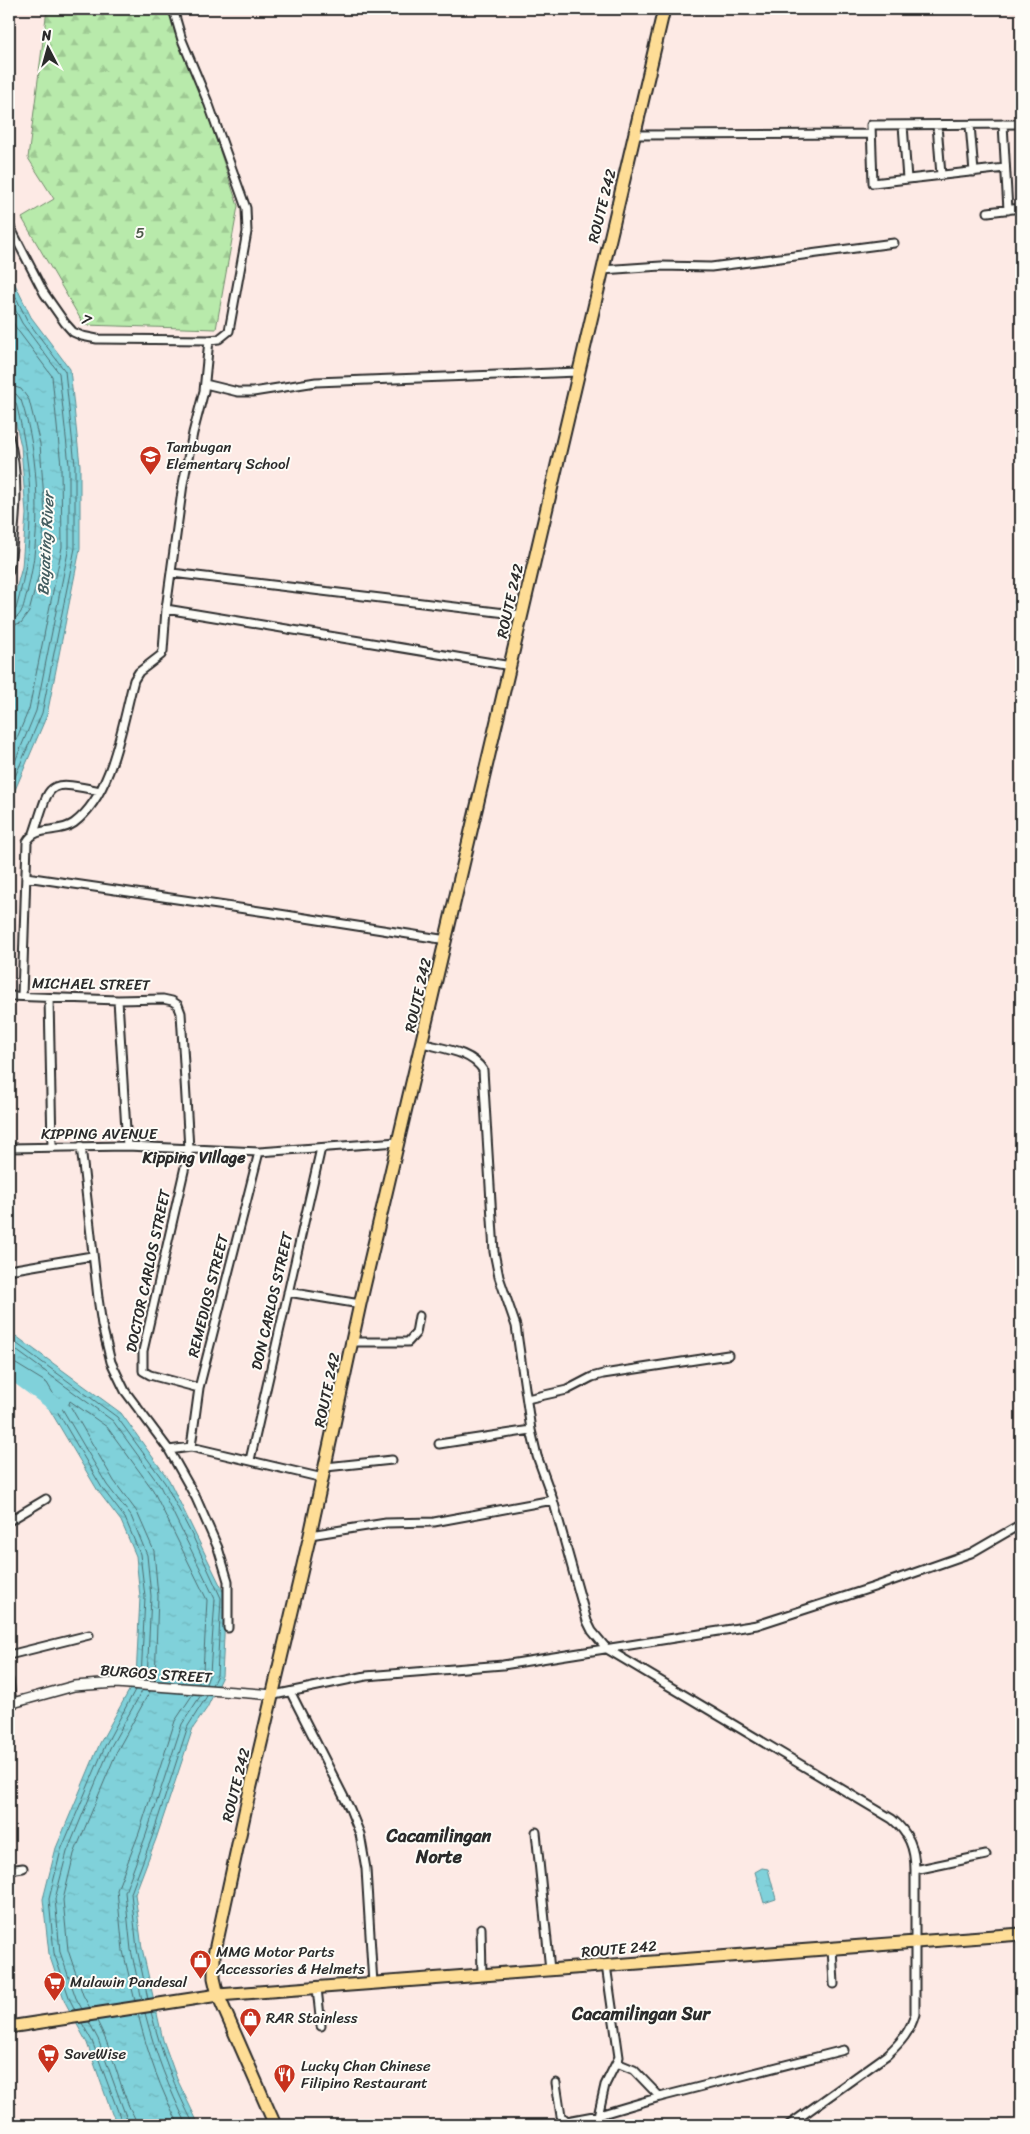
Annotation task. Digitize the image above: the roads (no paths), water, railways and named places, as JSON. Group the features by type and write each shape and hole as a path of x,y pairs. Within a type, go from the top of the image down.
{"main road":[{"name":"ROUTE 242","path":"664,9 636,135 602,270 447,940 360,1304 274,1695 246,1807 214,1955 214,1978 218,1995 1021,1934"},
{"path":"9,2027 218,1995 275,2125"}],"street":[{"path":"34,834 56,830 75,822 94,802 115,752 134,680 139,672 161,655 182,484 205,384 209,340 219,339 229,331 248,221 240,188 182,40 173,9"},
{"path":"970,124 974,172"},
{"path":"1003,124 1008,210"},
{"path":"1006,168 873,183 871,125 1021,124"},
{"path":"903,125 907,179"},
{"path":"937,125 941,175"},
{"path":"636,135 871,134"},
{"path":"988,212 1021,208"},
{"name":"7","path":"9,225 44,293 73,332 97,339 209,340"},
{"path":"602,270 655,266 711,267 894,243"},
{"path":"205,384 238,392 253,392 316,382 578,372"},
{"path":"9,438 14,458 16,520 9,571"},
{"path":"172,573 522,615"},
{"path":"166,609 511,666"},
{"path":"22,996 27,842 34,834 41,808 49,791 58,784 100,791"},
{"path":"26,877 447,940"},
{"name":"MICHAEL STREET","path":"9,996 118,1000 163,999 172,1001"},
{"path":"49,998 52,1146"},
{"path":"118,1000 127,1146"},
{"name":"DOCTOR CARLOS STREET","path":"172,1001 178,1005 181,1013 189,1149 154,1300 142,1364 143,1371 150,1375 199,1388"},
{"path":"422,1043 470,1056 478,1062 483,1070 494,1252 499,1276 516,1326 531,1430 537,1456 553,1500 587,1620 592,1630 607,1649 892,1819 902,1828 913,1848 915,1870 915,2014 911,2028 900,2043 887,2055 789,2125"},
{"path":"321,1148 398,1142"},
{"path":"81,1146 92,1256 102,1326 111,1362 125,1391 169,1450 196,1498 218,1548 228,1581 228,1628"},
{"name":"KIPPING AVENUE","path":"9,1148 127,1146 259,1152 321,1148"},
{"name":"DON CARLOS STREET","path":"250,1460 321,1148"},
{"name":"REMEDIOS STREET","path":"191,1447 199,1388 259,1152"},
{"path":"9,1270 92,1256"},
{"path":"288,1292 360,1304"},
{"path":"352,1342 408,1342 416,1333 420,1316"},
{"path":"527,1399 567,1390 592,1377 604,1374 728,1355"},
{"path":"439,1444 531,1430"},
{"path":"169,1450 191,1447 324,1473 392,1460"},
{"path":"9,1521 46,1498"},
{"path":"310,1535 386,1523 434,1522 553,1500"},
{"path":"274,1695 366,1676 502,1665 681,1636 738,1629 774,1620 971,1553 1021,1524"},
{"path":"9,1655 89,1635"},
{"path":"9,1680 10,1704"},
{"name":"BURGOS STREET","path":"10,1704 74,1686 116,1683 274,1695"},
{"path":"291,1693 350,1809 360,1834 366,1869 373,1984"},
{"path":"536,1832 550,1970"},
{"path":"915,1870 986,1855"},
{"path":"9,1870 23,1868"},
{"path":"481,1928 482,1976"},
{"path":"832,1948 834,1984"},
{"path":"596,2125 605,2085 619,2056 606,1965"},
{"path":"317,1988 322,2026"},
{"path":"556,2083 563,2119 567,2122 844,2050"},
{"path":"617,2063 634,2070 660,2097"}],"water":[{"name":"Bayating River","path":"9,272 31,317 70,369 80,465 80,549 47,715 9,804 9,616 22,567 26,514 21,446 9,395"},
{"path":"9,1331 121,1413 169,1480 226,1597 222,1676 207,1708 193,1728 156,1839 135,1894 142,1948 163,2040 177,2079 199,2125 119,2125 112,2114 87,2043 65,2002 49,1954 43,1899 56,1848 100,1743 136,1678 140,1597 136,1556 121,1521 98,1491 38,1390 9,1374"},
{"path":"762,1868 768,1869 776,1899 764,1903 755,1872"}],"waterway":[{"path":"9,1370 56,1405"}],"place":[{"name":"Tambugan Elementary School","path":"150,475"},
{"name":"MMG Motor Parts Accessories & Helmets","path":"200,1980"},
{"name":"Mulawin Pandesal","path":"54,2001"},
{"name":"RAR Stainless","path":"250,2037"},
{"name":"SaveWise","path":"48,2073"},
{"name":"Lucky Chan Chinese Filipino Restaurant","path":"285,2094"}],"district":[{"name":"Kipping Village","path":"194,1157"},
{"name":"Cacamilingan Norte","path":"439,1846"},
{"name":"Cacamilingan Sur","path":"641,2014"}],"park label":[{"name":"5","path":"140,233"}]}
